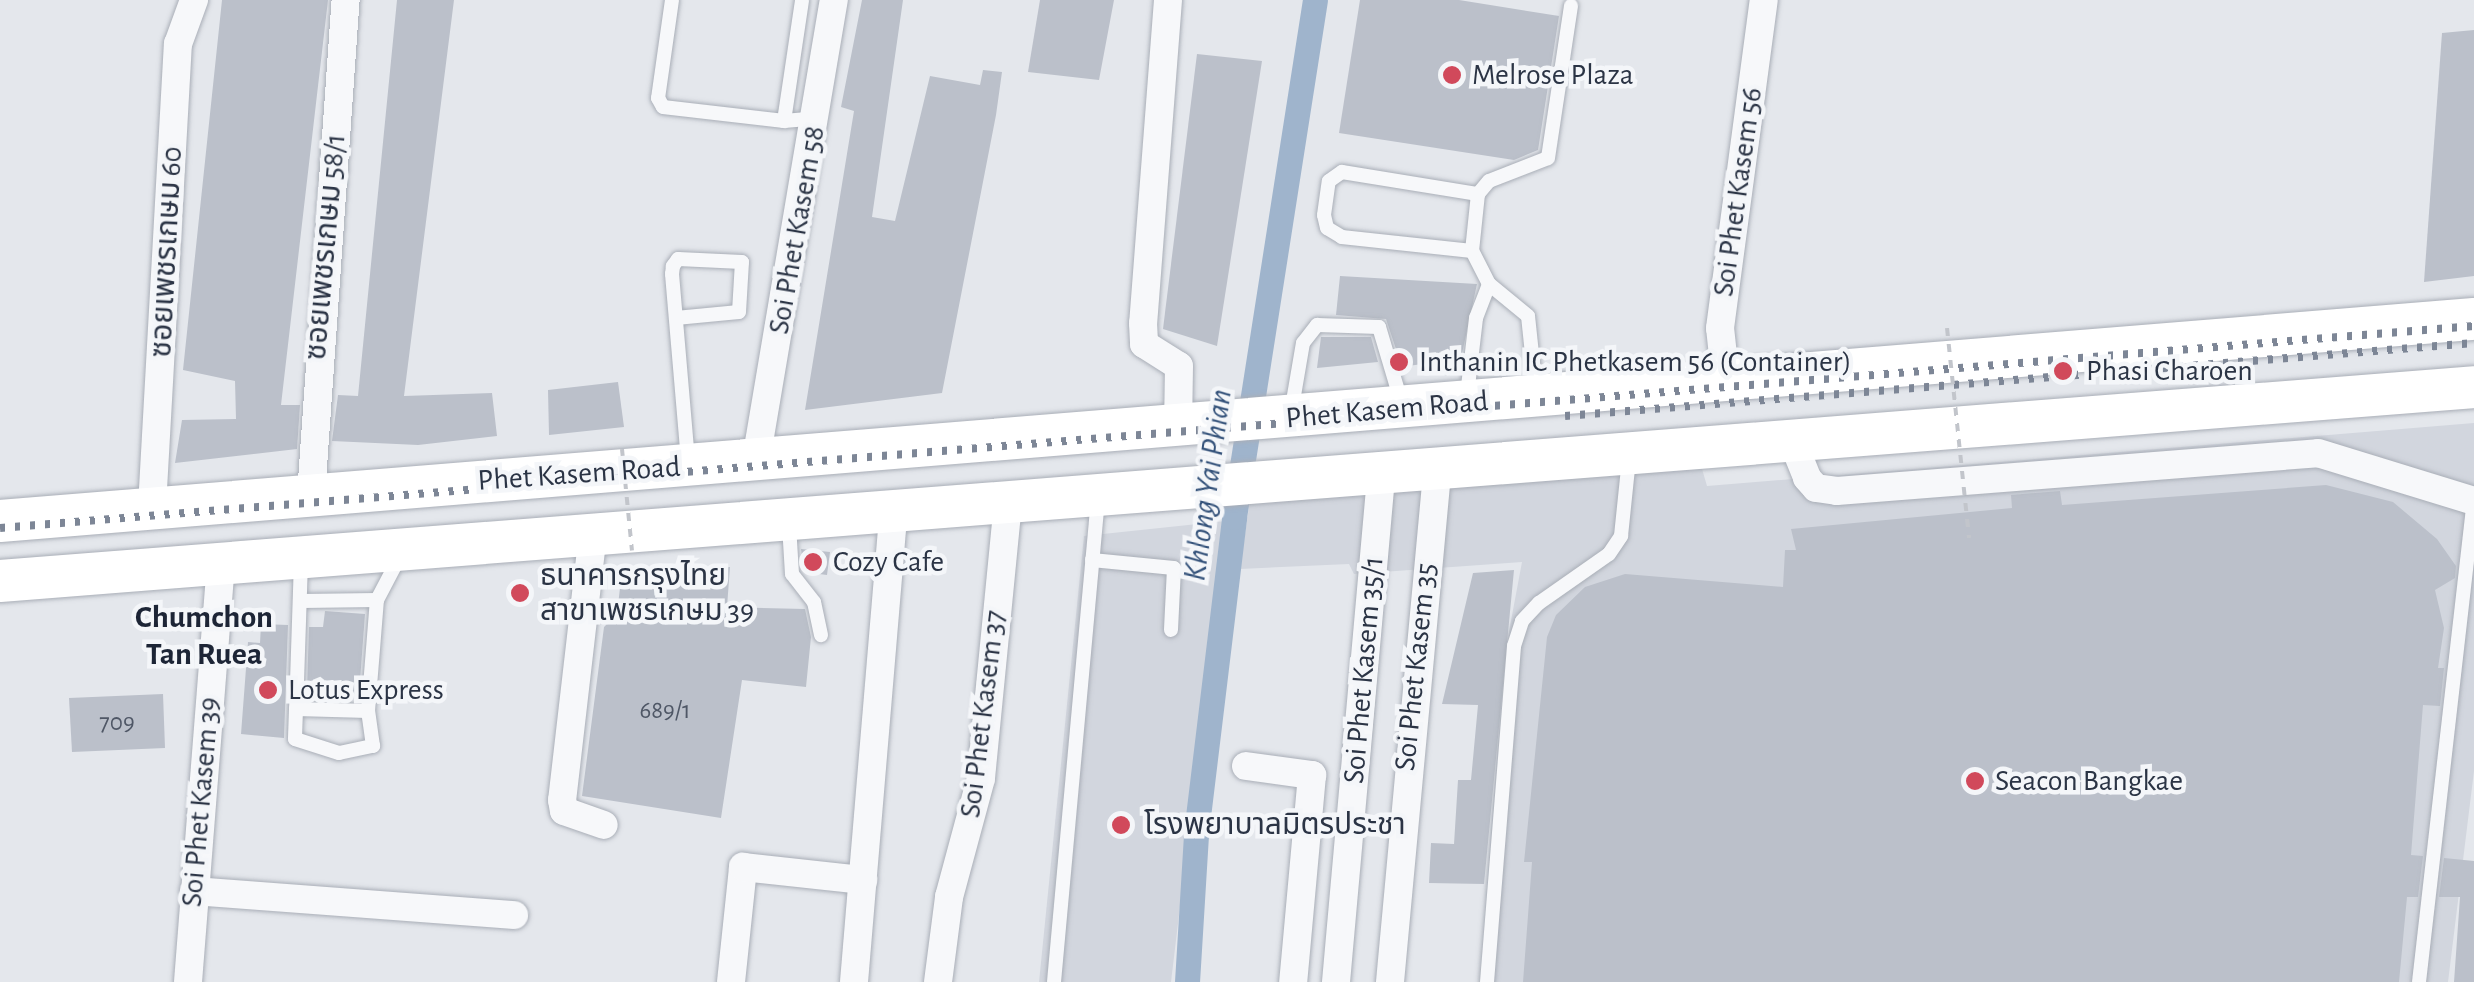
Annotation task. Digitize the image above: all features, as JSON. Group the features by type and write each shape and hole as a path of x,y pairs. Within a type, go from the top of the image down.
{"main road":[{"name":"Phet Kasem Road","path":"0,521 638,464 756,460 1286,419 2474,319"},
{"name":"Phet Kasem Road","path":"0,581 622,536 789,517 1382,478 2474,388"},
{"path":"622,536 638,504 638,464"}],"street":[{"name":"ซอยเพชรเกษม 60","path":"152,507 178,44 194,0"},
{"name":"ซอยเพชรเกษม 58/1","path":"311,495 346,0"},
{"name":"Soi Phet Kasem 58","path":"756,460 834,0"},
{"path":"1168,0 1143,323 1144,344 1179,366 1178,427"},
{"name":"Soi Phet Kasem 56","path":"1726,383 1720,328 1764,0"},
{"path":"1794,445 1807,478 1816,488 1837,491 2318,453 2474,502"},
{"name":"Soi Phet Kasem 35","path":"1390,982 1437,473"},
{"name":"Soi Phet Kasem 35/1","path":"1336,982 1382,478"},
{"name":"Soi Phet Kasem 37","path":"938,982 949,896 980,778 1008,502"},
{"path":"854,982 894,510"},
{"path":"604,825 564,811 562,800 622,536"},
{"name":"Soi Phet Kasem 39","path":"188,982 221,563"},
{"path":"1246,766 1312,775 1294,982"},
{"path":"1310,797 1352,800"},
{"path":"731,982 743,866 863,880"},
{"path":"194,891 514,916"}],"lane":[{"path":"672,0 658,98 663,106 784,121 817,118"},
{"path":"784,121 802,0"},
{"path":"1536,398 1528,316 1489,284 1472,251 1478,194 1498,174 1535,168 1548,158 1571,6"},
{"path":"1472,251 1342,238 1326,228 1324,215 1329,181 1342,172 1478,194"},
{"path":"638,464 676,318 672,274 678,260 742,262 738,312 676,318"},
{"path":"1466,404 1476,318 1489,284"},
{"path":"1286,419 1303,343 1318,325 1379,327 1403,408"},
{"path":"1487,982 1514,646 1522,621 1539,603 1609,554 1621,536 1629,458"},
{"path":"1054,982 1098,496"},
{"path":"2419,982 2474,502"},
{"path":"789,517 792,574 814,602 821,635"},
{"path":"300,557 302,601 295,740 339,752 374,746 368,711 377,600 403,549"},
{"path":"1092,560 1174,568 1172,630"},
{"path":"302,601 377,600"},
{"path":"296,710 368,711"}],"path":[{"path":"1947,328 1969,538"},
{"path":"622,536 638,464"}],"shaded area":[{"name":"Seacon Bangkae","path":"2474,423 2474,771 2448,982 1480,982 1504,658 1522,562 1354,574 1349,564 1240,569 1250,500 1700,462 1707,486"},
{"name":"โรงพยาบาลมิตรประชา","path":"1226,521 1171,982 1039,982 1084,536"}],"building":[{"path":"222,0 328,0 281,405 300,405 297,449 175,463 182,420 236,419 235,381 183,370"},
{"path":"397,0 454,0 404,396 492,393 497,436 418,445 332,441 338,395 358,396"},
{"path":"862,0 903,0 872,217 895,221 930,76 980,85 983,70 1002,72 942,393 805,410 854,111 841,107"},
{"path":"1040,0 1114,0 1099,80 1028,72"},
{"name":"Melrose Plaza","path":"1360,0 1459,0 1559,16 1538,150 1514,160 1339,133"},
{"path":"2474,30 2474,276 2424,282 2442,33"},
{"path":"1197,54 1262,61 1217,346 1163,329"},
{"path":"1340,276 1477,284 1461,358 1402,367 1386,319 1336,315"},
{"path":"1321,337 1371,337 1378,362 1317,368"},
{"path":"618,382 624,427 549,435 548,390"},
{"name":"Seacon Bangkae","path":"2326,485 2393,502 2437,539 2456,566 2455,578 2435,590 2444,628 2438,668 2444,668 2440,706 2423,705 2411,855 2423,856 2418,897 2407,897 2399,982 1523,982 1532,862 1524,862 1547,637 1556,615 1585,587 1625,574 1783,587 1785,550 1796,550 1791,529 2012,508 2011,495 2060,491 2062,505"},
{"name":"Cozy Cafe","path":"801,549 830,552 827,575 804,572"},
{"path":"730,567 727,607 805,609 811,637 806,687 742,680 721,818 582,796 604,627 617,614 621,579"},
{"path":"1514,570 1484,884 1429,883 1431,843 1454,844 1458,780 1471,780 1478,705 1442,704 1473,573"},
{"path":"325,611 365,614 359,694 307,689 309,627 323,627"},
{"name":"Lotus Express","path":"261,624 288,625 284,738 241,734 248,642 260,643"},
{"path":"163,694 165,748 72,752 69,698"},
{"path":"2444,858 2474,861 2474,982 2454,982 2460,897 2439,897"}],"waterway":[{"name":"Khlong Yai Phian","path":"1187,982 1196,833 1234,517 1315,0"}],"railway":[{"path":"0,528 2474,326"},
{"path":"1565,416 2474,343"}],"place":[{"name":"Melrose Plaza","path":"1452,75"},
{"name":"Inthanin IC Phetkasem 56 (Container)","path":"1399,362"},
{"name":"Phasi Charoen","path":"2063,371"},
{"name":"Cozy Cafe","path":"813,562"},
{"name":"ธนาคารกรุงไทย สาขาเพชรเกษม 39","path":"520,593"},
{"name":"Lotus Express","path":"268,690"},
{"name":"Seacon Bangkae","path":"1975,781"},
{"name":"โรงพยาบาลมิตรประชา","path":"1121,825"}],"district":[{"name":"Chumchon Tan Ruea","path":"204,636"}]}
